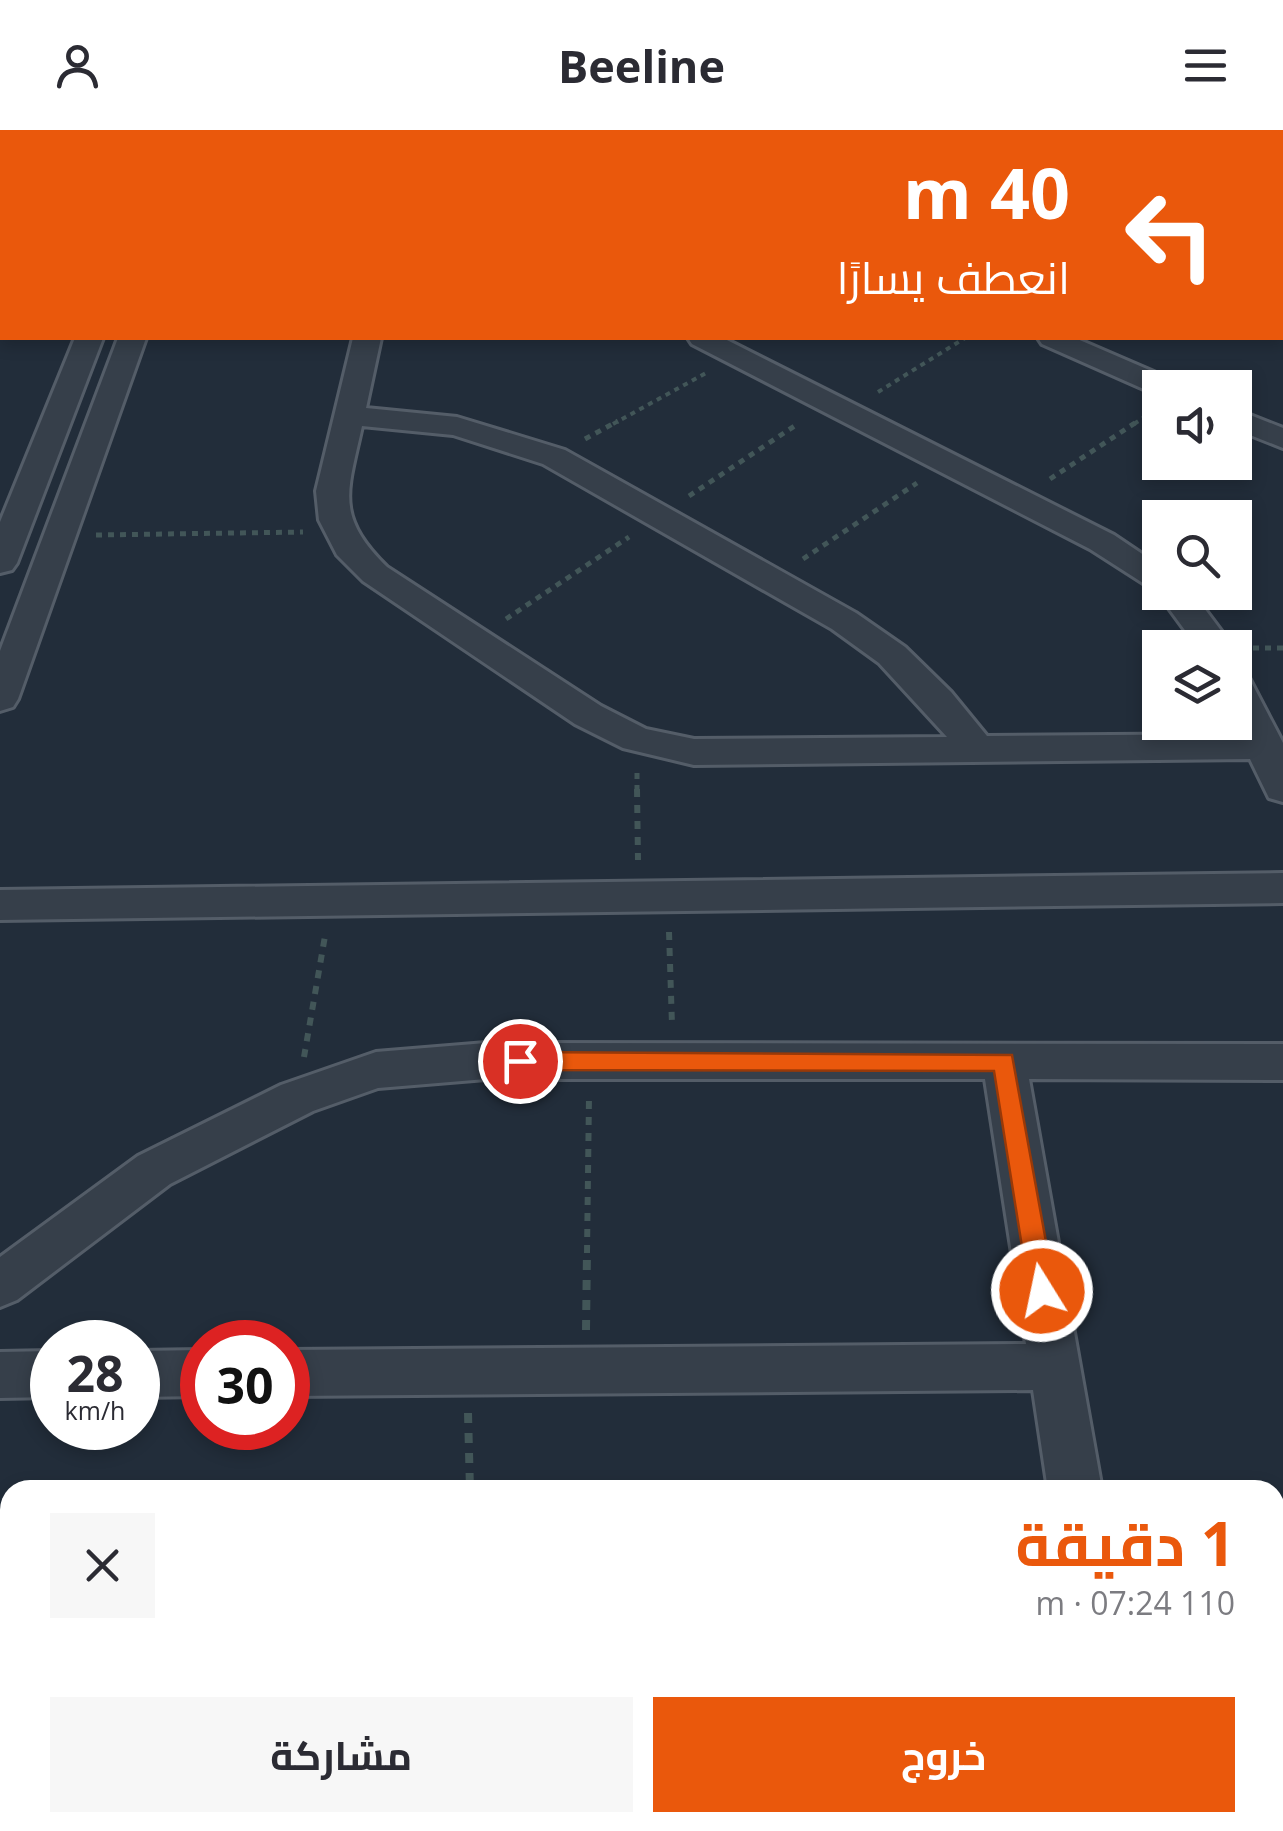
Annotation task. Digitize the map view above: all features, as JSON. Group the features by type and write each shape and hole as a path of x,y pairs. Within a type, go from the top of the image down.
{"street":[{"path":"0,563 88,340"},
{"path":"0,699 131,340"},
{"path":"367,340 332,491 335,520 349,548 375,574 588,715 636,739 694,752 1266,746"},
{"path":"706,340 1020,498 1102,542 1142,570"},
{"path":"1057,340 1142,377"},
{"path":"348,416 457,426 554,457 844,621 892,655 938,700 978,750"},
{"path":"1252,425 1283,439"},
{"path":"1188,610 1203,630"},
{"path":"1252,718 1283,789"},
{"path":"0,905 1283,888"},
{"path":"0,1285 154,1170 297,1098 376,1070 486,1061 1283,1062"},
{"path":"1004,1061 1073,1480"},
{"path":"310,1373 1055,1367"},
{"path":"0,1375 30,1374"}],"path":[{"path":"847,412 962,340"},
{"path":"554,457 737,356"},
{"path":"1020,498 1142,419"},
{"path":"771,580 948,463"},
{"path":"59,536 340,531"},
{"path":"636,739 673,1061"},
{"path":"297,1098 331,900"},
{"path":"585,1371 590,1061"},
{"path":"467,1372 470,1480"}],"route":[{"path":"520,1061 1004,1061 1042,1291"}]}
